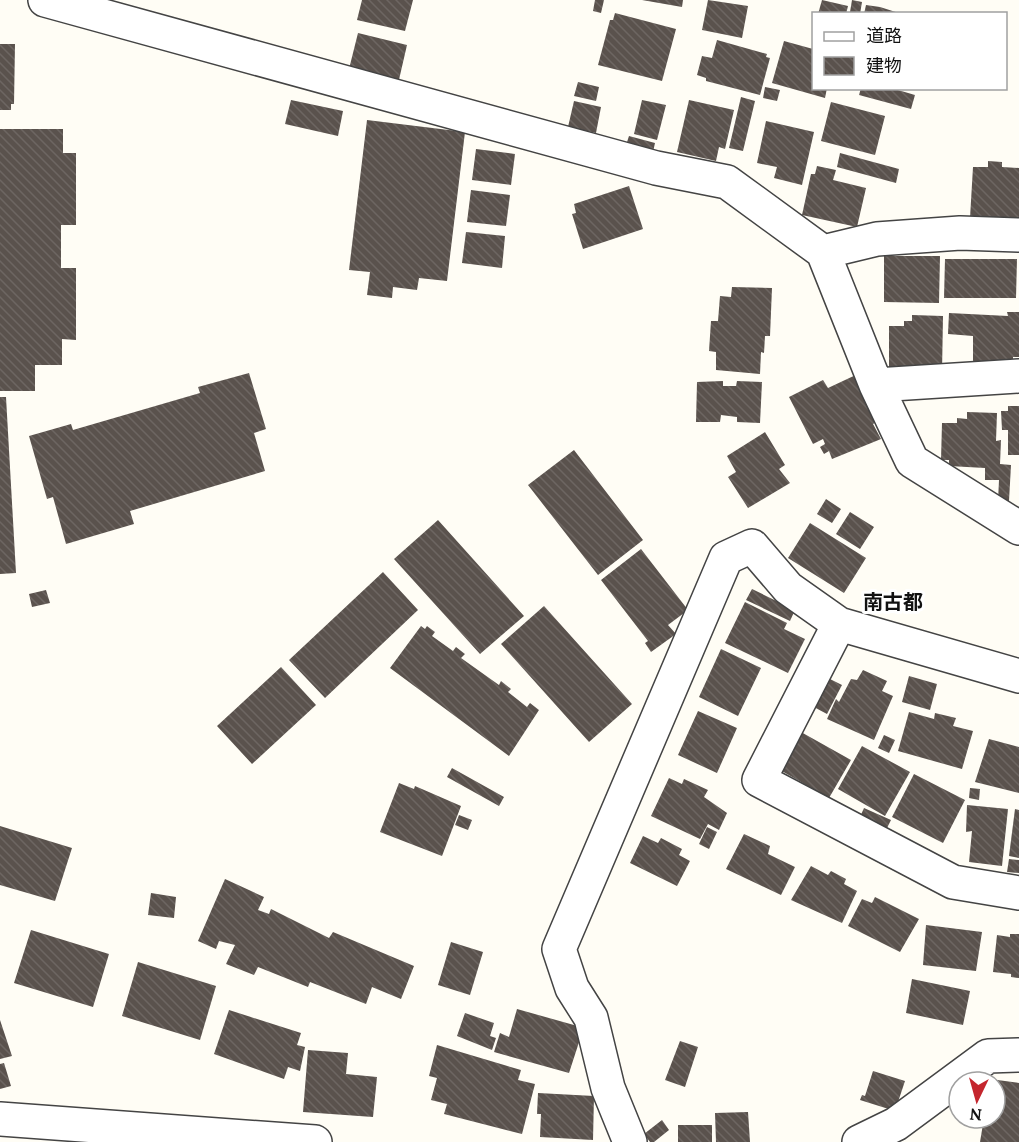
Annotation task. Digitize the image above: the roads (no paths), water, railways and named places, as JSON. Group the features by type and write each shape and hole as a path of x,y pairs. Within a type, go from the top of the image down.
{"street":[{"path":"45,0 656,168 727,182 823,252 876,385 912,461 1019,528"},
{"path":"823,252 877,239 960,232 1019,235"},
{"path":"876,385 1019,376"},
{"path":"630,1142 608,1088 591,1018 572,988 559,949 726,558 752,546 788,588 839,624 1016,668"},
{"path":"839,624 759,780 953,882 1019,893"},
{"path":"859,1142 896,1124 988,1056 1019,1054"},
{"path":"0,1119 315,1142"}],"district":[{"name":"南古都","path":"893,602"}]}
